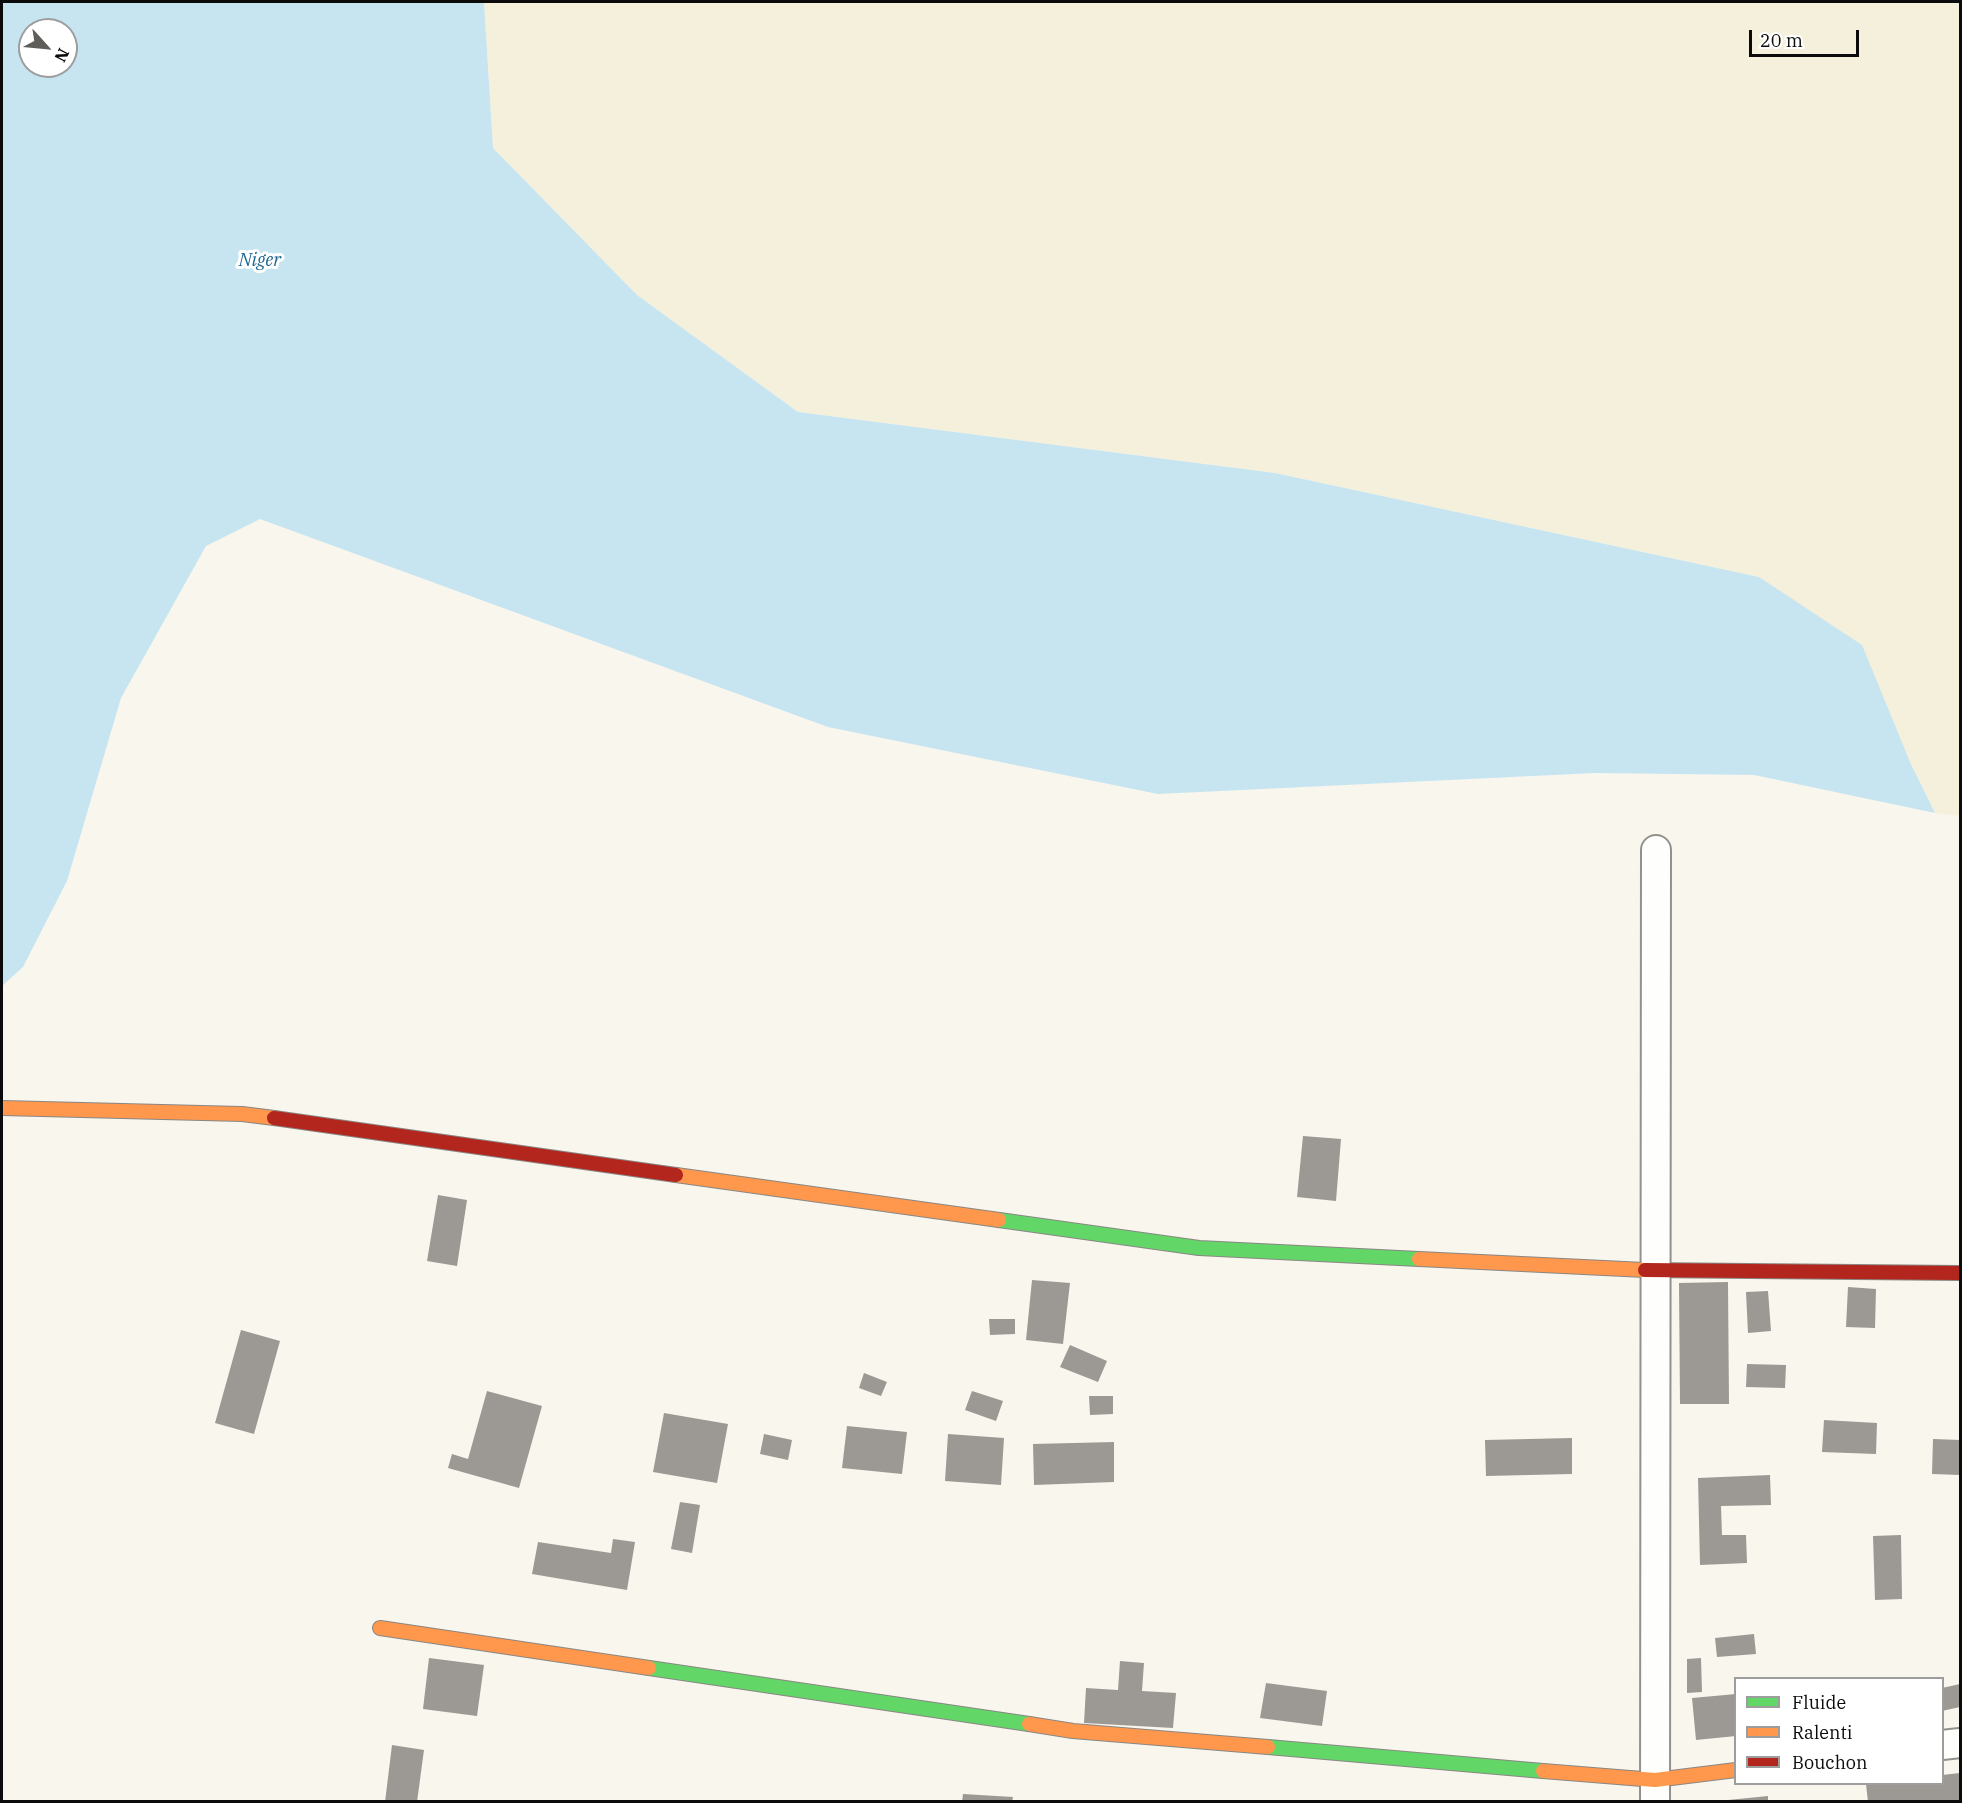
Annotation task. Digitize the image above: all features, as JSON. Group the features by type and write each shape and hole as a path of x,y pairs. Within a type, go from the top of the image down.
{"street":[{"path":"1655,1791 1656,849"},
{"path":"2,1108 242,1114 1199,1248 1655,1270 1960,1273"},
{"path":"380,1628 1073,1731 1655,1791 1734,1771"},
{"path":"1944,1745 1960,1743"}],"shaded area":[{"path":"484,2 1960,2 1960,816 1935,813 1910,762 1759,577 1275,473 798,412 637,295 493,148"}],"water":[{"name":"Niger","path":"2,2 484,2 493,148 637,295 798,412 1275,473 1759,577 1862,645 1910,762 1935,813 1754,775 1595,773 1158,794 828,727 260,519 206,546 121,698 67,881 23,967 2,986"}],"building":[{"path":"1303,1136 1341,1139 1336,1201 1297,1197"},
{"path":"438,1195 467,1200 457,1266 427,1261"},
{"path":"1032,1280 1070,1283 1063,1344 1026,1340"},
{"path":"1728,1282 1729,1404 1680,1404 1679,1283"},
{"path":"1848,1287 1876,1289 1875,1328 1846,1327"},
{"path":"1768,1291 1771,1331 1748,1333 1746,1292"},
{"path":"989,1319 1015,1319 1015,1334 990,1335"},
{"path":"241,1330 280,1341 254,1434 215,1423"},
{"path":"1070,1345 1107,1361 1098,1382 1060,1367"},
{"path":"1747,1364 1786,1365 1785,1388 1746,1387"},
{"path":"864,1373 887,1382 881,1396 859,1388"},
{"path":"487,1391 542,1406 519,1488 448,1468 452,1454 468,1459"},
{"path":"972,1391 1003,1401 996,1421 965,1410"},
{"path":"1089,1396 1113,1396 1113,1414 1090,1415"},
{"path":"664,1413 728,1424 717,1483 653,1472"},
{"path":"1824,1420 1877,1423 1876,1454 1822,1452"},
{"path":"847,1426 907,1432 902,1474 842,1468"},
{"path":"764,1434 792,1440 788,1460 760,1454"},
{"path":"948,1434 1004,1438 1001,1485 945,1481"},
{"path":"1572,1438 1572,1474 1486,1476 1485,1440"},
{"path":"1933,1439 1960,1440 1960,1475 1932,1474"},
{"path":"1114,1442 1114,1482 1034,1485 1033,1444"},
{"path":"1770,1475 1771,1505 1721,1506 1722,1535 1746,1535 1747,1563 1700,1565 1698,1478"},
{"path":"680,1502 700,1505 692,1553 671,1549"},
{"path":"1901,1535 1902,1599 1875,1600 1873,1536"},
{"path":"613,1539 635,1542 627,1590 532,1574 538,1542 611,1553"},
{"path":"1754,1634 1756,1654 1717,1657 1715,1638"},
{"path":"429,1658 484,1665 477,1716 423,1709"},
{"path":"1701,1658 1702,1692 1687,1693 1687,1659"},
{"path":"1120,1661 1144,1663 1142,1691 1176,1693 1173,1728 1084,1723 1086,1688 1118,1690"},
{"path":"1266,1683 1327,1691 1322,1726 1260,1718"},
{"path":"1960,1684 1960,1707 1944,1711 1944,1688"},
{"path":"1734,1694 1734,1736 1696,1740 1692,1698"},
{"path":"392,1745 424,1750 417,1802 385,1802"},
{"path":"1960,1773 1960,1802 1868,1802 1866,1785 1944,1785 1944,1775"},
{"path":"963,1794 1013,1797 1012,1802 962,1802"},
{"path":"1768,1796 1768,1802 1728,1802 1728,1800"}],"traffic: fast":[{"path":"999,1220 1199,1248 1419,1259"},
{"path":"649,1668 1029,1724"},
{"path":"1268,1747 1543,1771"}],"traffic: slow":[{"path":"2,1108 242,1114 274,1118"},
{"path":"676,1175 999,1220"},
{"path":"1419,1259 1645,1270"},
{"path":"380,1628 649,1668"},
{"path":"1029,1724 1073,1731 1268,1747"},
{"path":"1543,1771 1655,1780 1734,1770"}],"traffic: jam":[{"path":"274,1118 676,1175"},
{"path":"1645,1270 1960,1273"}]}
